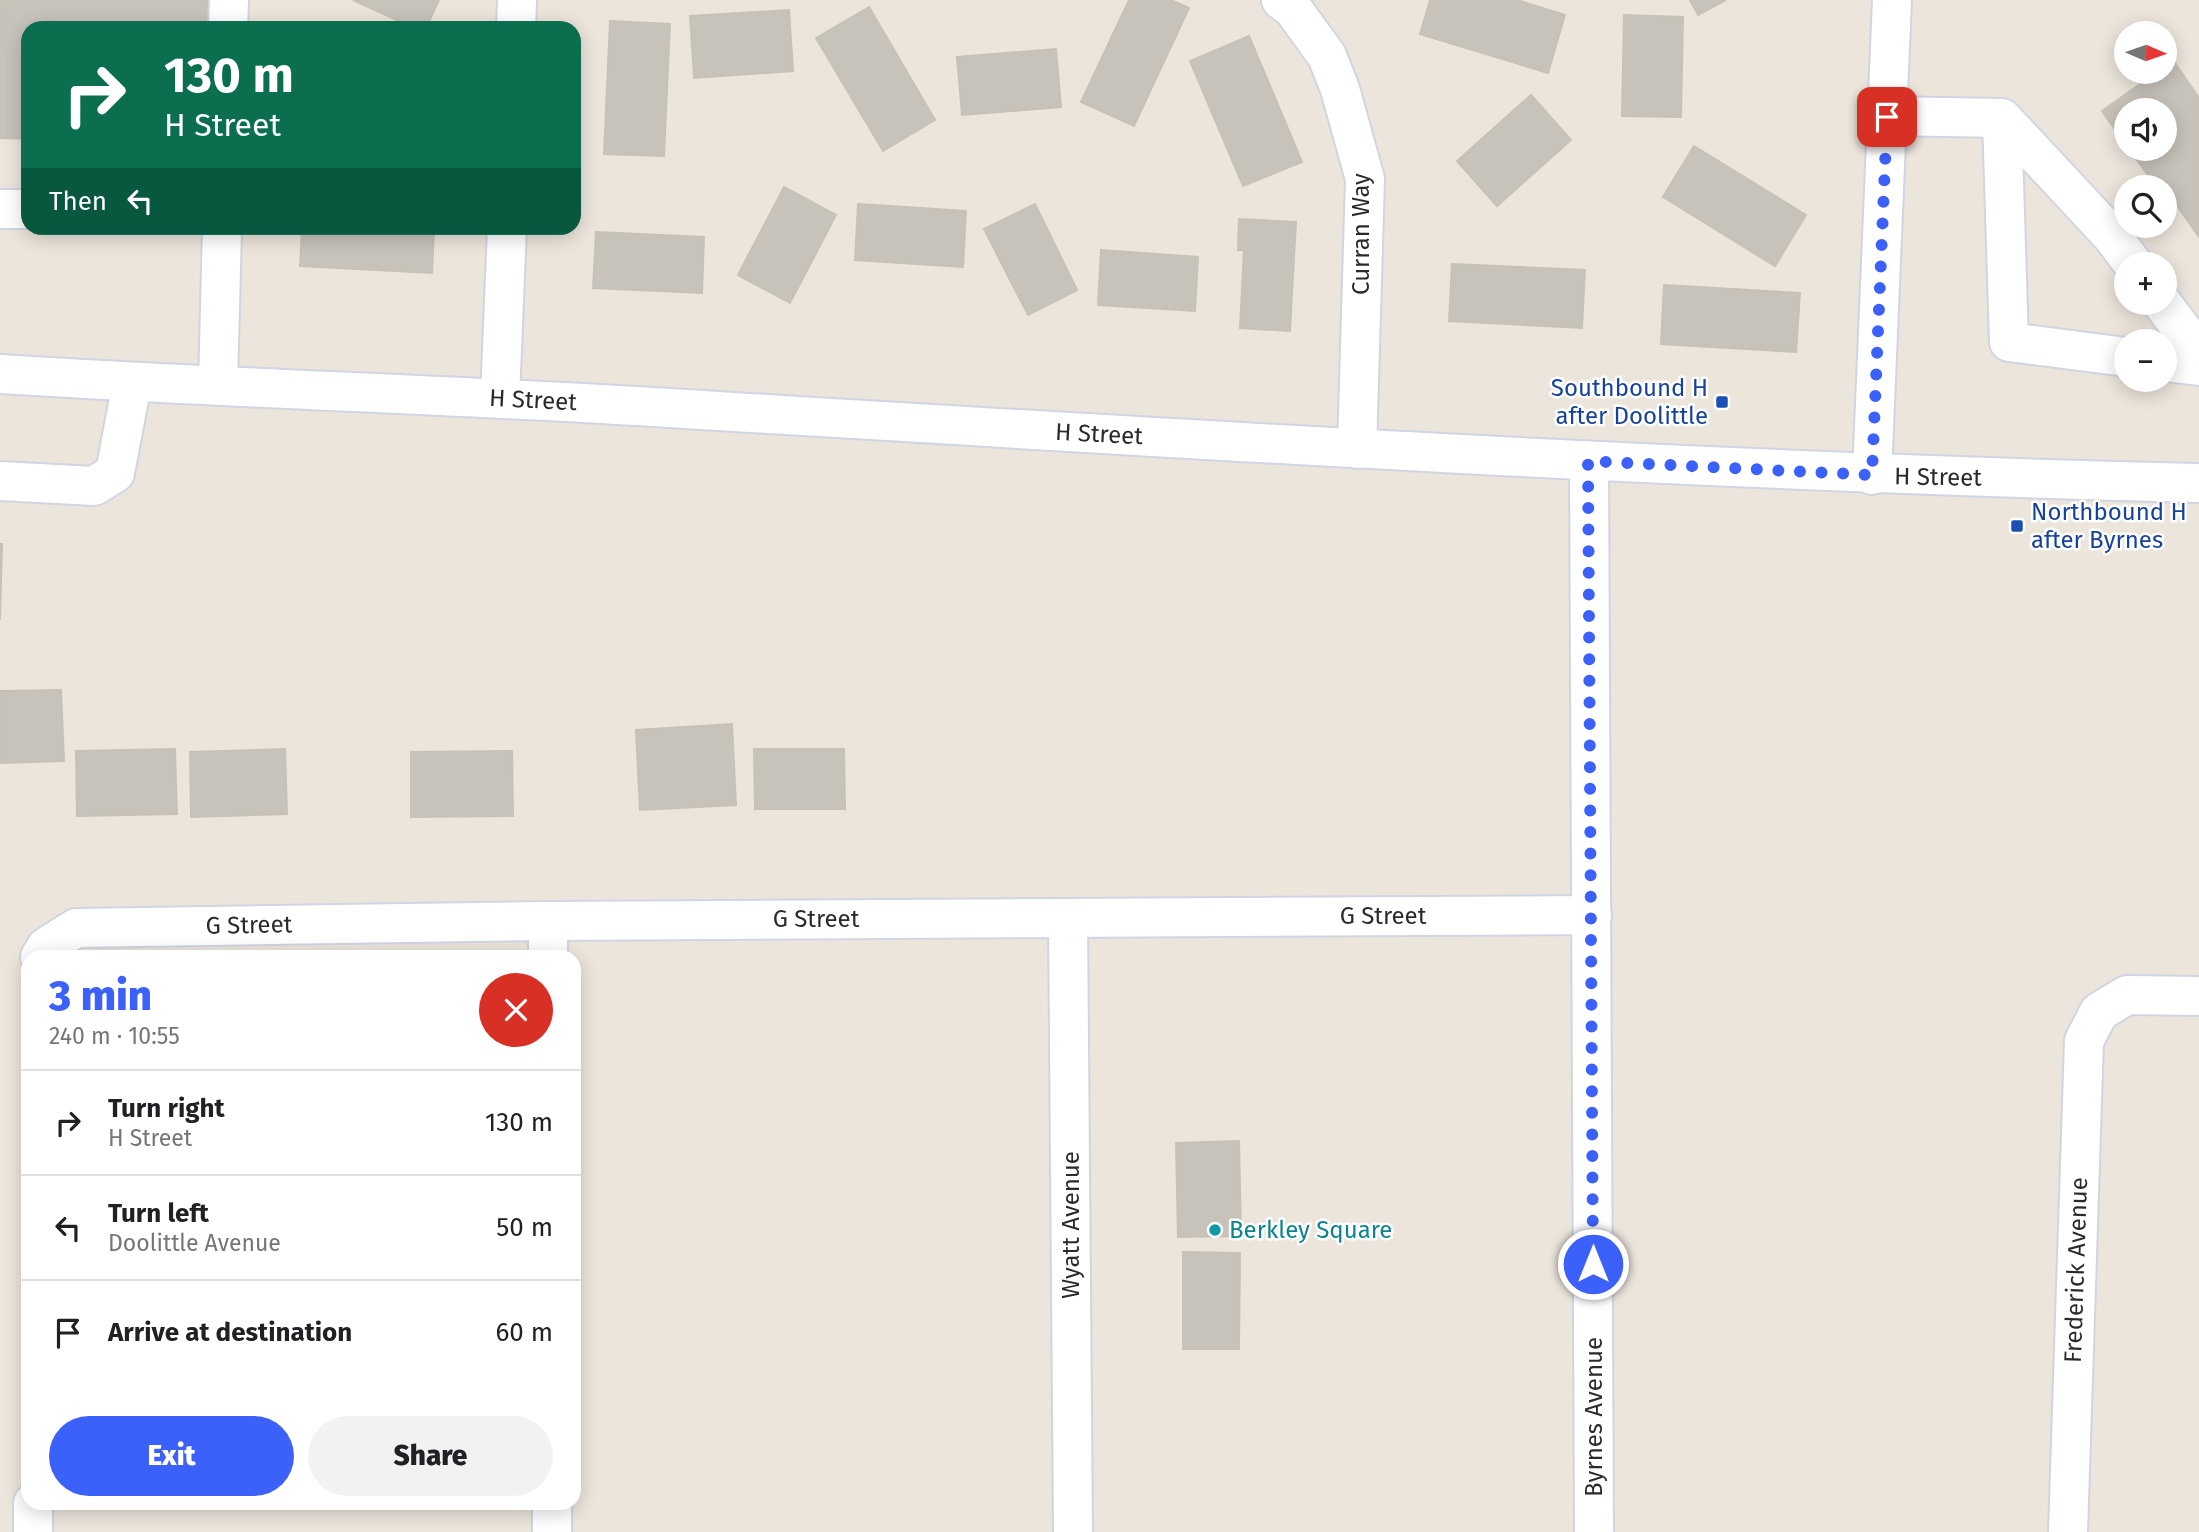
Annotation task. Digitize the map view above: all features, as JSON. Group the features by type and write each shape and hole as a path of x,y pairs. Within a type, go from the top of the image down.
{"street":[{"path":"228,21 229,0"},
{"path":"516,21 517,0"},
{"name":"Curran Way","path":"1281,0 1293,9 1327,56 1340,89 1365,179 1357,449"},
{"path":"1872,475 1892,0"},
{"path":"1887,117 2002,118 2124,252"},
{"path":"2002,118 2009,342 2114,355"},
{"path":"0,209 21,209"},
{"path":"218,386 222,235"},
{"path":"500,398 507,235"},
{"path":"2171,315 2199,352"},
{"path":"2177,363 2199,366"},
{"name":"H Street","path":"0,374 132,383 500,398 1588,461 1872,475 2199,483"},
{"path":"0,481 94,486 115,473 132,383"},
{"name":"Byrnes Avenue","path":"1588,461 1594,1532"},
{"name":"G Street","path":"46,950 76,928 548,939 1068,918 1592,915"},
{"name":"Wyatt Avenue","path":"1068,918 1073,1532"},
{"name":"Frederick Avenue","path":"2068,1532 2084,1041 2099,1013 2127,995 2199,996"},
{"path":"33,1510 33,1532"},
{"path":"552,1510 552,1532"}],"building":[{"path":"0,0 208,0 207,21 21,21 21,139 0,138"},
{"path":"353,0 439,0 429,21 399,21"},
{"path":"1129,0 1171,0 1189,8 1134,126 1081,102"},
{"path":"1430,0 1517,0 1565,15 1548,73 1420,34"},
{"path":"1690,0 1726,0 1698,15"},
{"path":"869,7 935,120 883,151 816,38"},
{"path":"789,10 793,71 694,78 690,16"},
{"path":"1624,15 1683,17 1681,117 1622,116"},
{"path":"610,21 670,24 664,156 604,154"},
{"path":"1249,36 1302,162 1243,186 1190,61"},
{"path":"1056,49 1061,107 962,115 957,57"},
{"path":"2177,66 2199,98 2199,237 2177,206 2177,175 2148,175 2138,161 2177,161 2177,98 2120,98 2140,84 2177,84"},
{"path":"1531,95 1571,140 1497,206 1457,161"},
{"path":"2114,102 2114,128 2102,111"},
{"path":"1694,146 1806,215 1775,266 1663,197"},
{"path":"784,187 836,215 790,303 738,275"},
{"path":"858,204 966,211 963,267 855,260"},
{"path":"1035,204 1077,290 1028,315 984,229"},
{"path":"1239,219 1296,222 1290,331 1240,328 1244,250 1238,250"},
{"path":"596,232 704,237 702,293 593,288"},
{"path":"302,235 434,235 432,273 300,266"},
{"path":"1101,250 1198,257 1195,311 1098,305"},
{"path":"1452,264 1585,270 1582,328 1449,321"},
{"path":"1664,285 1800,293 1796,352 1661,344"},
{"path":"0,544 2,544 0,620"},
{"path":"61,690 64,761 0,763 0,691"},
{"path":"732,724 736,805 640,810 636,730"},
{"path":"175,749 177,814 77,816 76,751"},
{"path":"285,749 287,814 191,817 190,752"},
{"path":"754,749 844,749 845,809 755,809"},
{"path":"512,751 513,816 411,817 411,752"},
{"path":"1239,1141 1241,1236 1178,1237 1176,1143"},
{"path":"1183,1252 1240,1253 1239,1349 1183,1349"}],"place":[{"name":"Southbound H after Doolittle","path":"1722,402"},
{"name":"Northbound H after Byrnes","path":"2017,526"},
{"name":"Berkley Square","path":"1215,1230"}],"route":[{"path":"1593,1264 1588,461 1872,475 1887,117"}]}
